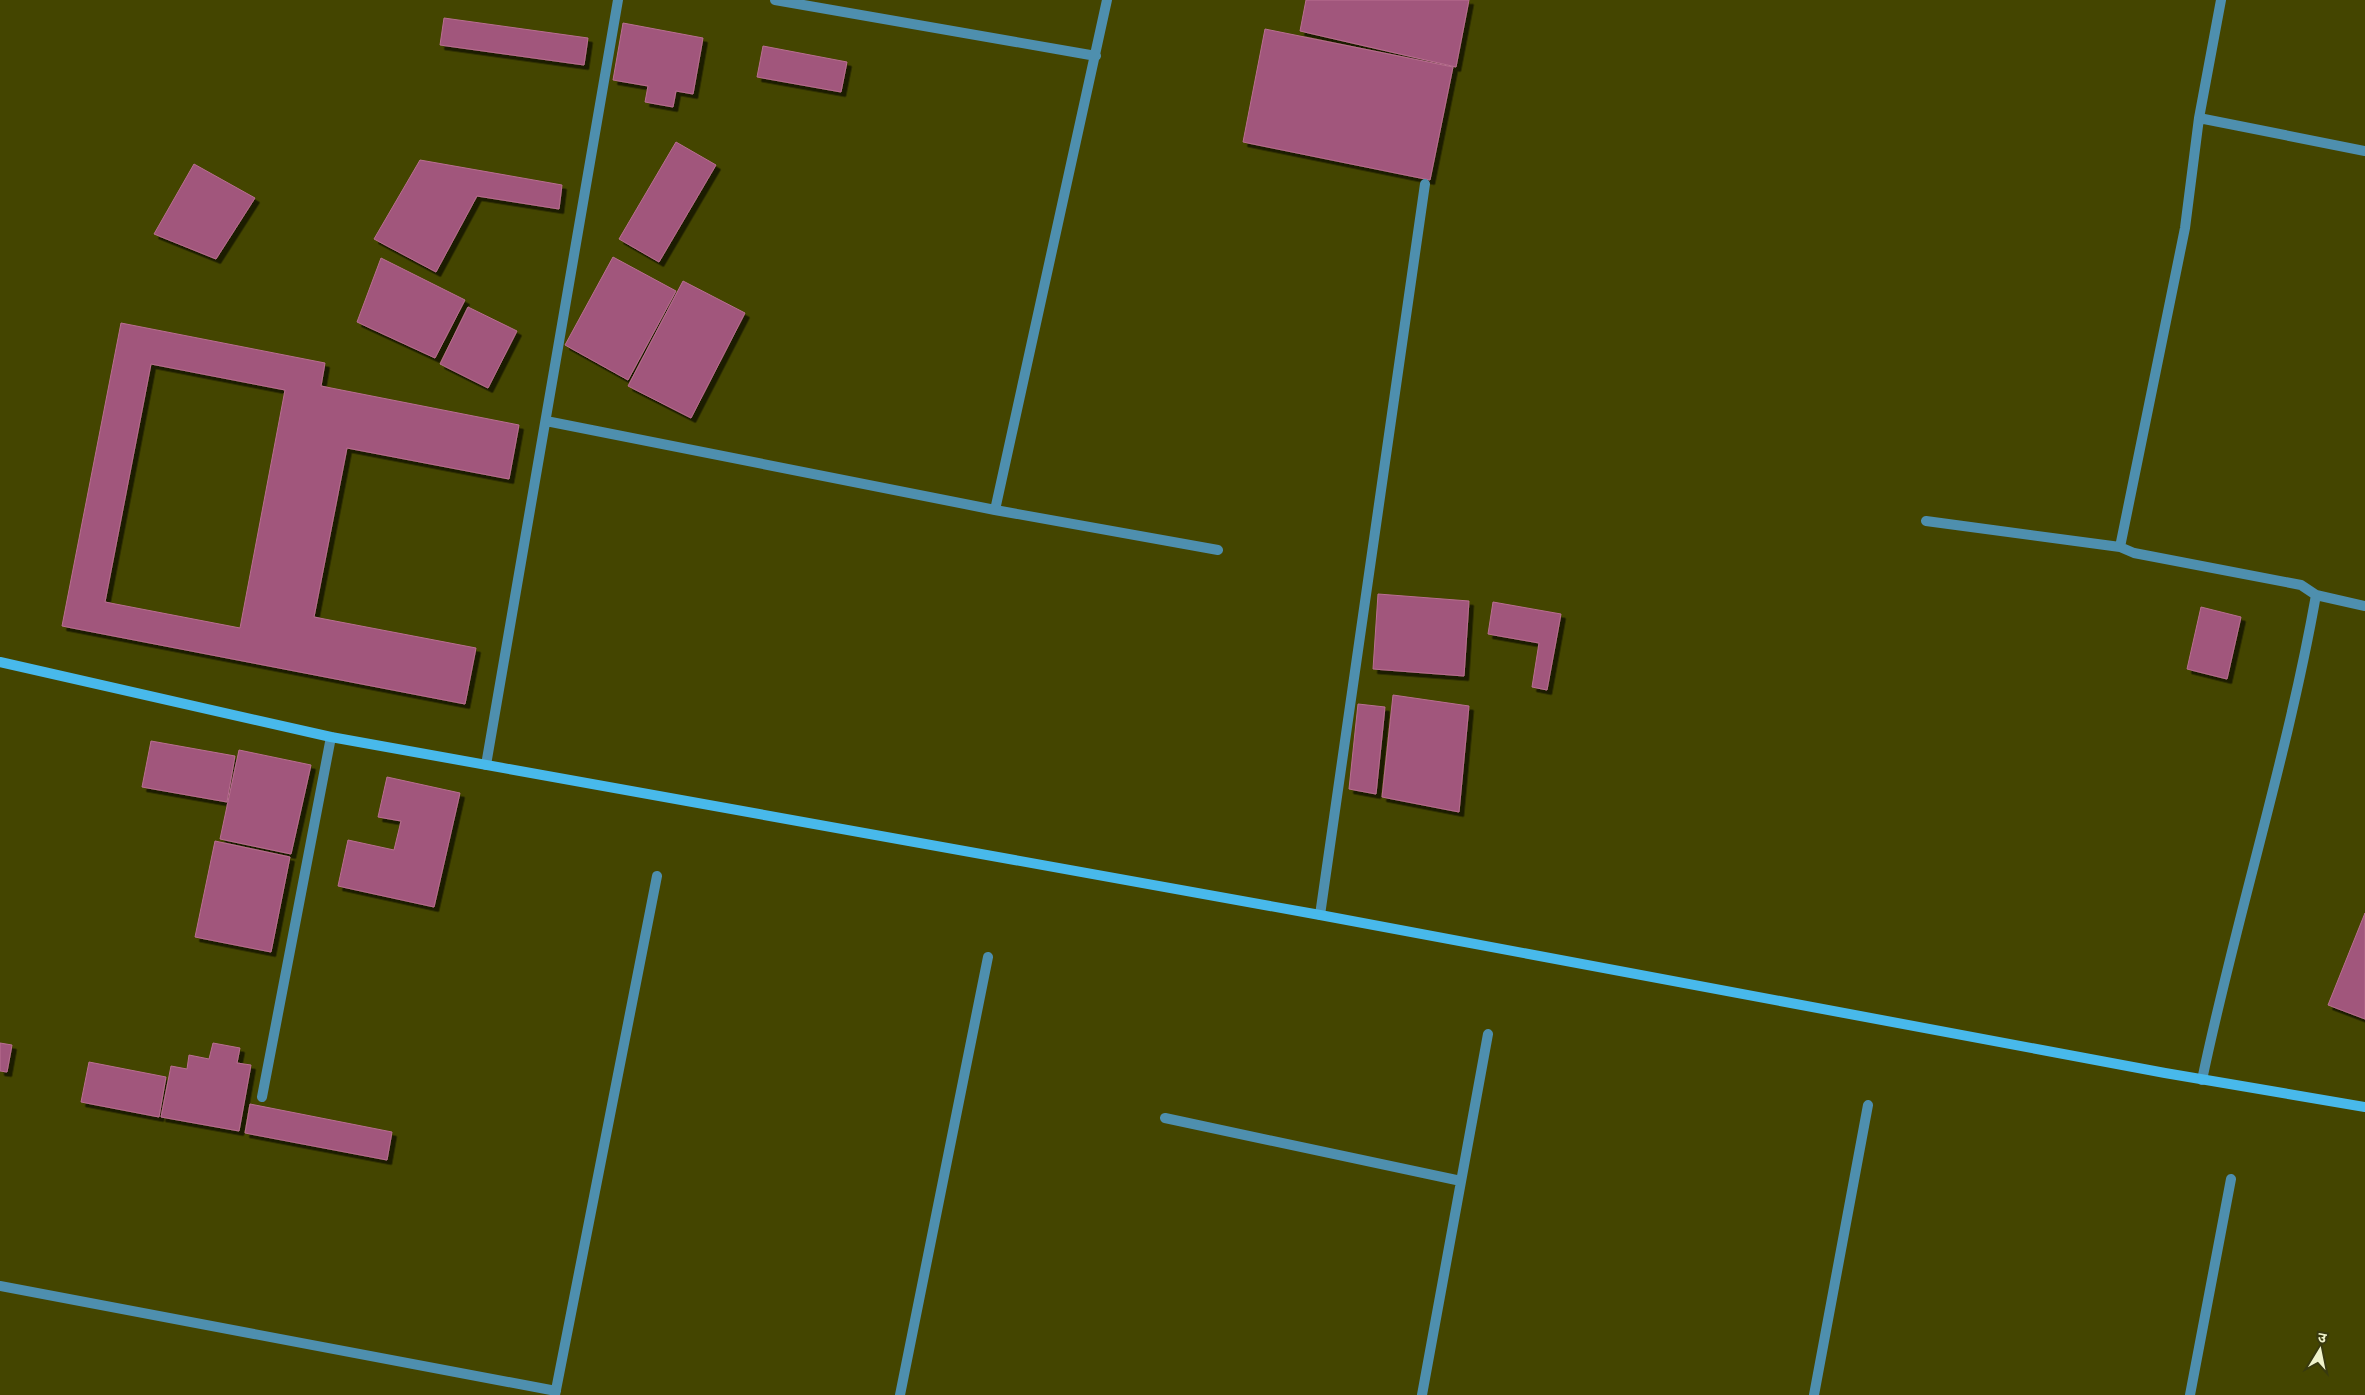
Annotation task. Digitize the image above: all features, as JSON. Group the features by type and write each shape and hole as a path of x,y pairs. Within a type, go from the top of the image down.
{"street":[{"path":"486,765 618,0"},
{"path":"775,0 1096,56"},
{"path":"995,510 1107,0"},
{"path":"2120,547 2185,228 2199,118 2221,0"},
{"path":"2199,118 2365,151"},
{"path":"1320,915 1425,184"},
{"path":"546,421 995,510 1218,550"},
{"path":"1926,521 2120,547 2134,553 2301,586 2316,595 2365,606"},
{"path":"2202,1080 2220,996 2286,740 2316,595"},
{"path":"0,662 331,737 1320,915 2202,1080 2365,1107"},
{"path":"262,1097 331,737"},
{"path":"0,1286 556,1393 656,876"},
{"path":"900,1395 988,957"},
{"path":"1422,1395 1488,1034"},
{"path":"1814,1395 1868,1105"},
{"path":"1165,1118 1461,1181"},
{"path":"2190,1395 2230,1179"}],"building":[{"path":"1306,0 1469,0 1456,67 1300,31"},
{"path":"444,18 588,38 584,65 440,45"},
{"path":"623,23 703,38 693,94 676,91 673,107 645,102 648,86 613,80"},
{"path":"1265,29 1453,67 1430,180 1243,142"},
{"path":"763,46 847,62 841,92 757,77"},
{"path":"676,142 716,165 659,262 619,239"},
{"path":"420,160 562,185 559,209 477,196 436,272 374,239"},
{"path":"194,164 255,198 216,259 154,234"},
{"path":"613,257 676,291 628,380 565,345"},
{"path":"381,258 465,300 435,358 357,322"},
{"path":"683,281 745,313 691,418 628,386"},
{"path":"468,307 517,331 488,388 440,364"},
{"path":"121,323 325,363 321,386 519,425 509,479 347,448 314,617 476,648 465,704 62,626","holes":["151,364 285,390 240,628 105,602"]},
{"path":"1378,594 1469,601 1464,676 1373,669"},
{"path":"1493,602 1561,614 1547,690 1532,687 1539,643 1488,634"},
{"path":"2201,607 2241,617 2227,679 2187,669"},
{"path":"1393,695 1469,706 1459,812 1382,797"},
{"path":"1358,704 1385,707 1376,794 1349,789"},
{"path":"151,741 235,756 227,802 142,787"},
{"path":"239,750 311,765 291,854 220,839"},
{"path":"387,777 460,793 434,907 338,886 348,840 394,850 401,821 378,817"},
{"path":"215,841 290,857 271,952 195,937"},
{"path":"2365,913 2365,1019 2328,1005"},
{"path":"0,1043 12,1045 7,1072 0,1071"},
{"path":"213,1043 240,1048 237,1063 251,1065 239,1131 161,1117 171,1066 187,1069 189,1055 209,1059"},
{"path":"89,1062 166,1077 159,1117 81,1102"},
{"path":"250,1104 392,1132 387,1160 245,1133"}]}
